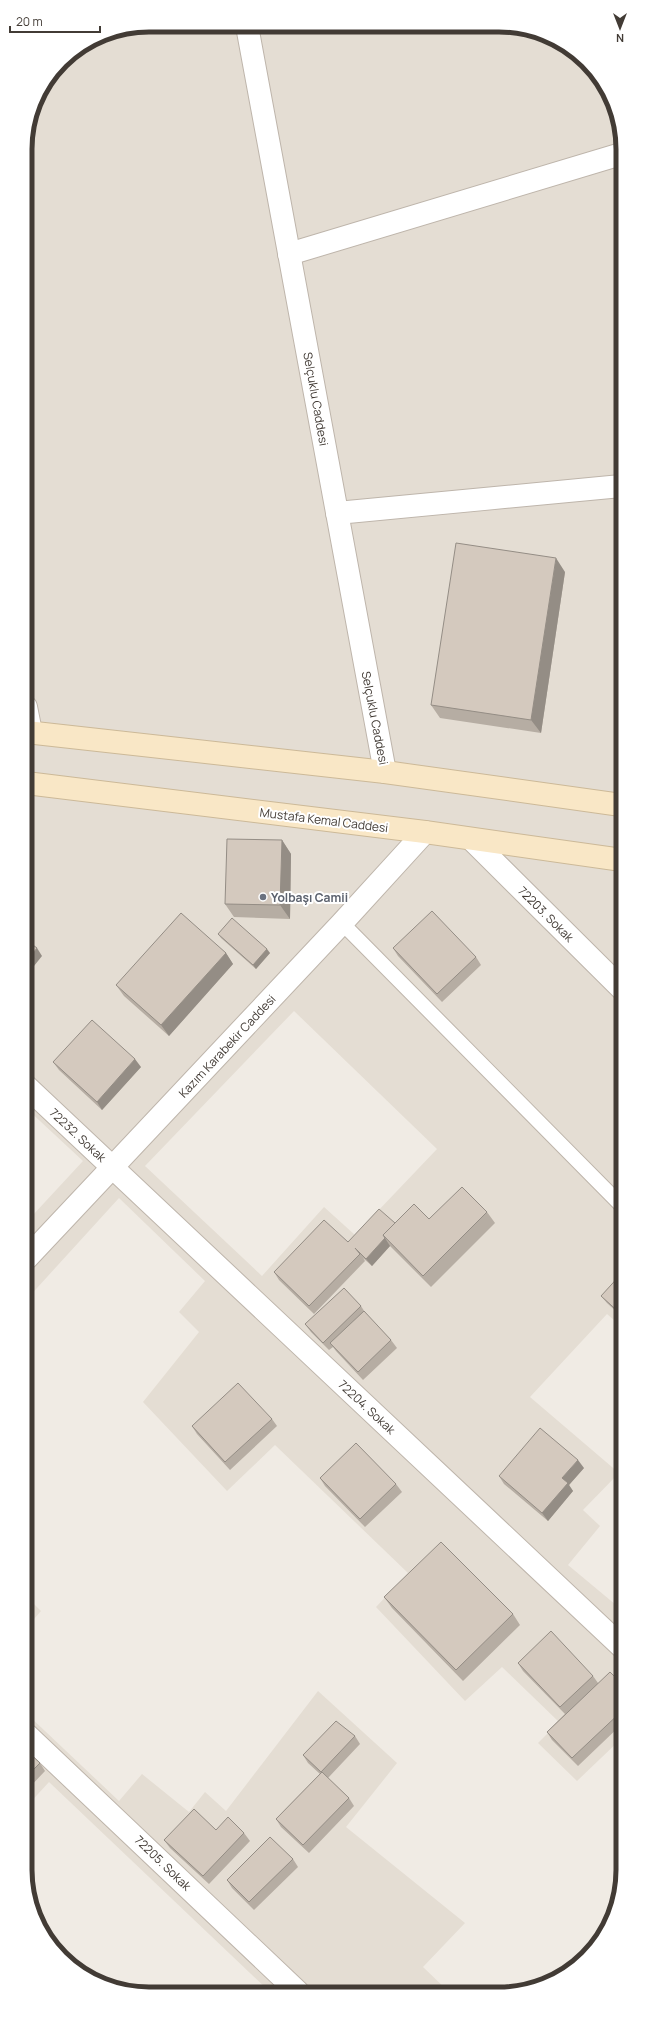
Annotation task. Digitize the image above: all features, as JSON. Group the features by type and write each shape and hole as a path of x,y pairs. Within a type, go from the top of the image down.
{"main road":[{"path":"32,732 385,772 616,804"},
{"name":"Mustafa Kemal Caddesi","path":"32,784 425,832 616,859"}],"street":[{"name":"Selçuklu Caddesi","path":"248,32 385,772"},
{"path":"289,254 616,156"},
{"path":"337,513 616,486"},
{"name":"Kazım Karabekir Caddesi","path":"32,1253 342,923 425,832"},
{"name":"72203. Sokak","path":"471,839 616,983"},
{"name":"72232. Sokak","path":"32,1092 112,1167"},
{"name":"72204. Sokak","path":"112,1167 616,1641"},
{"name":"72205. Sokak","path":"32,1740 293,1987"}],"lane":[{"path":"342,923 616,1200"}],"shaded area":[{"path":"149,32 499,32 522,34 537,38 558,48 570,56 582,66 592,78 604,97 610,111 616,141 616,1322 607,1314 530,1397 616,1470 616,1476 583,1510 600,1526 568,1565 616,1605 616,1744 577,1781 538,1743 559,1722 502,1667 465,1701 376,1607 408,1573 275,1445 227,1491 143,1402 199,1332 179,1312 205,1281 119,1198 32,1294 32,1216 83,1161 32,1114 32,141 34,126 41,104 52,84 66,66 72,61 97,44 126,34","holes":["294,1011 437,1149 355,1235 324,1207 262,1276 145,1166"]},
{"path":"32,1602 41,1611 32,1621"},
{"path":"318,1691 397,1763 346,1827 465,1923 423,1967 444,1987 265,1987 49,1782 32,1801 32,1719 119,1801 142,1774 189,1812 205,1792 226,1811"}],"building":[{"path":"456,543 556,558 531,720 431,705"},
{"name":"Yolbaşı Camii","path":"227,839 282,840 280,905 225,904"},
{"path":"432,911 476,957 437,994 393,948"},
{"path":"181,913 226,953 161,1025 116,985"},
{"path":"232,918 267,949 253,965 218,934"},
{"path":"32,944 37,948 32,954"},
{"path":"92,1020 135,1059 97,1102 53,1062"},
{"path":"462,1187 487,1212 423,1276 383,1235 414,1204 429,1219"},
{"path":"379,1209 395,1223 383,1235 385,1238 366,1259 355,1248 360,1254 309,1306 274,1272 324,1220 348,1242"},
{"path":"616,1280 616,1310 601,1296"},
{"path":"344,1288 361,1306 323,1343 305,1324"},
{"path":"364,1311 391,1340 358,1372 330,1343"},
{"path":"238,1383 272,1419 225,1462 192,1426"},
{"path":"540,1428 578,1460 562,1478 568,1483 542,1513 499,1476"},
{"path":"356,1443 396,1484 360,1519 320,1478"},
{"path":"441,1542 513,1614 456,1670 384,1597"},
{"path":"551,1631 593,1676 560,1707 518,1663"},
{"path":"610,1672 616,1678 616,1717 572,1758 547,1732"},
{"path":"336,1721 355,1736 321,1772 303,1755"},
{"path":"32,1756 40,1763 32,1771"},
{"path":"322,1772 349,1798 303,1845 276,1819"},
{"path":"194,1809 216,1830 228,1817 244,1833 203,1876 164,1840"},
{"path":"270,1837 293,1859 249,1902 227,1880"}],"place":[{"name":"Yolbaşı Camii","path":"263,897"}]}
